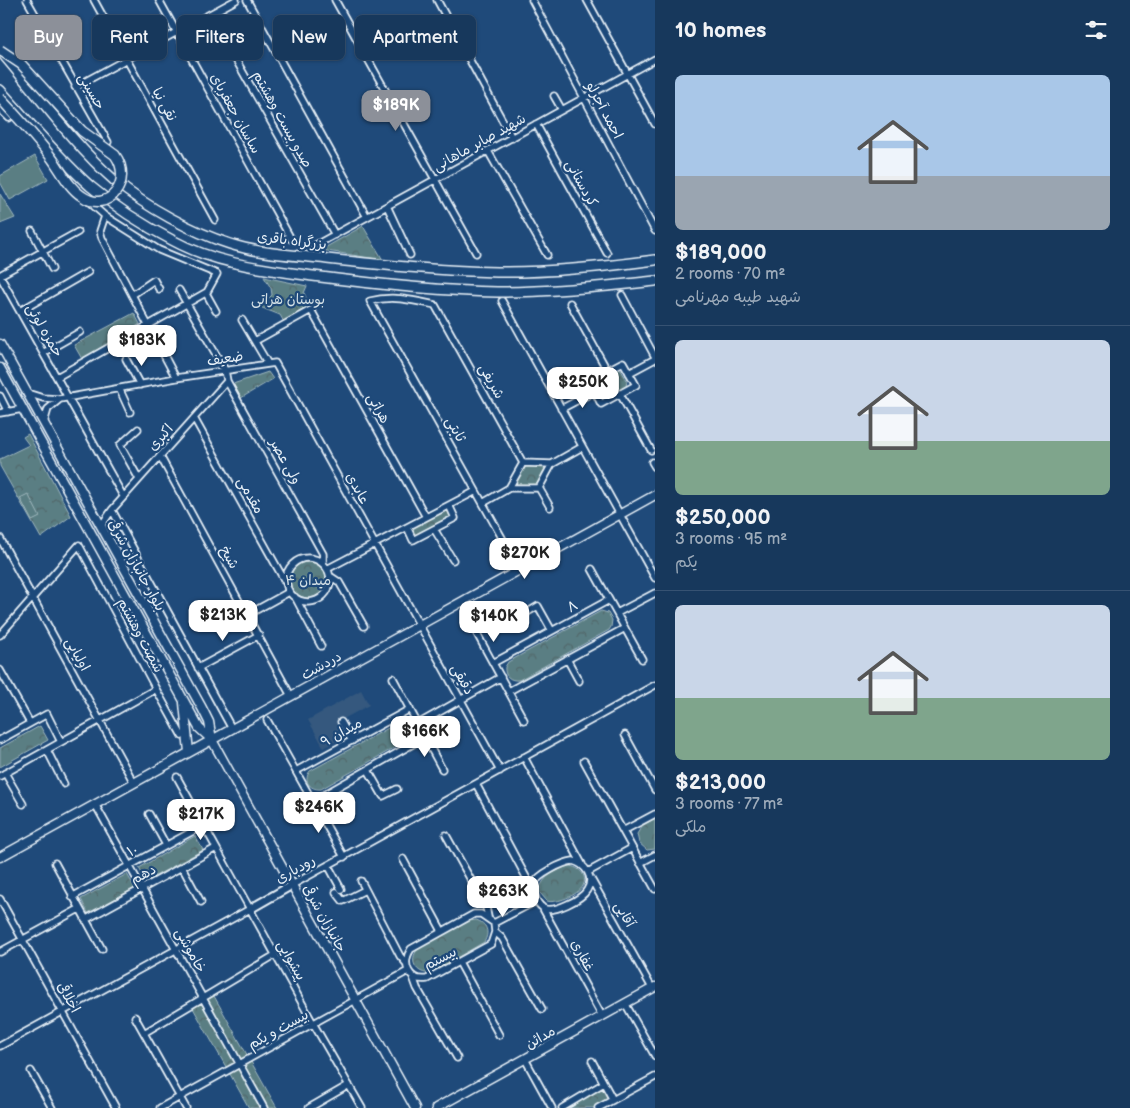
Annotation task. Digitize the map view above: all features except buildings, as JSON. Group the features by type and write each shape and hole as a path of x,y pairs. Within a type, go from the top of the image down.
{"highway":[{"path":"0,50 21,64 82,131 119,160 122,181 118,190 110,197 98,201 82,196 70,184 44,148 0,98"},
{"name":"بزرگراه باقری","path":"0,50 54,116 115,181 167,215 206,235 230,244 250,249 351,262 430,269 497,272 551,271 655,260"},
{"path":"0,90 77,172 113,204 172,240 223,261 246,267 349,281 497,292 552,290 655,280"}],"main road":[{"name":"بلوار جانبازان شرقی","path":"0,344 202,708 209,722 212,740"},
{"name":"بلوار جانبازان شرقی","path":"0,368 199,728 212,740"},
{"name":"دردشت","path":"0,857 655,495"},
{"path":"184,699 189,752"},
{"name":"جانبازان شرقی","path":"212,740 416,1108"},
{"name":"مدائن","path":"436,1108 526,1060 654,987"}],"street":[{"name":"حسینی","path":"27,0 108,142"},
{"name":"نقی نیا","path":"94,0 102,15"},
{"name":"ساسان جعفربای","path":"159,0 177,32"},
{"path":"210,14 224,3 236,0"},
{"path":"247,0 367,217"},
{"path":"335,0 476,253"},
{"path":"437,0 512,138"},
{"name":"احمد آجرلو","path":"532,0 655,231"},
{"path":"587,0 655,124"},
{"name":"صدو بیست وهشتم","path":"210,14 334,235"},
{"path":"167,37 177,32"},
{"name":"شهید صابر ماهانی","path":"314,246 655,59"},
{"path":"75,87 124,60"},
{"name":"نقی نیا","path":"127,60 215,220"},
{"name":"ساسان جعفربای","path":"192,60 291,239"},
{"path":"554,96 562,110"},
{"path":"0,110 9,118"},
{"name":"کردستانی","path":"536,124 607,253"},
{"path":"488,150 548,255"},
{"path":"57,377 206,293 218,274 159,250 105,216 72,187"},
{"path":"387,206 410,255"},
{"path":"105,216 100,231 102,238 176,378"},
{"path":"32,231 52,269"},
{"path":"0,275 78,232"},
{"path":"20,311 88,272"},
{"name":"حمزه لوئی","path":"0,275 124,496"},
{"path":"132,294 154,280 159,289"},
{"name":"ولی عصر","path":"179,290 225,370 227,381 324,554 323,563"},
{"path":"206,293 216,311"},
{"path":"622,295 655,358 629,373"},
{"name":"ثابتی","path":"439,311 435,305 396,297 370,301 520,570"},
{"path":"502,301 655,578"},
{"path":"570,303 607,370"},
{"name":"هراتی","path":"255,341 311,310 426,517"},
{"name":"شریفی","path":"439,311 524,463"},
{"path":"242,320 268,364"},
{"path":"44,353 80,332"},
{"path":"126,359 140,384"},
{"path":"623,362 629,373 636,385 601,404 589,380 623,362"},
{"name":"ضعیف","path":"60,399 140,384 275,363"},
{"name":"عابدی","path":"275,363 419,625"},
{"name":"اکبری","path":"101,526 124,496 227,381"},
{"path":"118,388 130,412"},
{"path":"561,409 595,391"},
{"path":"27,393 43,398 60,399"},
{"path":"620,394 651,450"},
{"path":"0,396 8,412"},
{"path":"44,424 48,409 60,399"},
{"path":"0,413 23,409"},
{"name":"مقدمی","path":"194,418 286,585"},
{"path":"138,429 120,445 139,479"},
{"path":"509,488 524,463 552,464 582,447"},
{"name":"شیخ","path":"160,456 291,696"},
{"path":"539,488 552,464"},
{"path":"483,502 509,488 539,488"},
{"path":"539,488 550,507"},
{"path":"327,569 476,491"},
{"path":"407,527 413,540 455,518 449,505"},
{"path":"112,510 232,729"},
{"path":"434,528 453,560"},
{"name":"اولیایی","path":"0,538 134,783"},
{"name":"شصت وهشتم","path":"33,597 78,545 182,736"},
{"path":"294,597 309,602 323,596 330,584 330,576 323,563 310,558 297,561 288,571 286,585 321,646"},
{"path":"592,569 642,659"},
{"path":"330,576 340,582 364,626"},
{"path":"247,615 289,592"},
{"path":"617,614 655,593"},
{"path":"0,635 33,597"},
{"name":"۸","path":"493,663 609,600"},
{"path":"511,622 538,606 552,631"},
{"name":"دقیقی","path":"419,625 500,771"},
{"path":"509,691 625,628"},
{"path":"476,632 524,720"},
{"path":"198,668 259,635"},
{"path":"567,659 579,681"},
{"path":"0,670 30,723"},
{"path":"393,678 442,769"},
{"path":"418,724 501,678"},
{"name":"رودباری","path":"0,1046 655,685"},
{"path":"23,804 3,774 156,690"},
{"name":"میدان ۹","path":"296,771 410,709"},
{"path":"0,740 47,714 61,742"},
{"path":"267,720 344,857"},
{"path":"341,722 352,741"},
{"path":"625,735 655,790"},
{"path":"313,801 425,737"},
{"path":"47,750 64,784"},
{"path":"524,757 584,865 589,875 588,889 583,895 558,909 552,910 542,907 536,901 534,885 536,880 566,862 573,861 584,865"},
{"path":"584,761 655,889"},
{"path":"368,770 383,796 397,789"},
{"path":"178,777 216,848"},
{"path":"476,784 534,892"},
{"name":"خاموشی","path":"96,804 264,1108"},
{"path":"148,814 166,845"},
{"path":"623,831 655,814"},
{"name":"۱۰","path":"72,897 204,825"},
{"path":"446,835 486,907 488,918 494,923 495,932 502,938 542,1009"},
{"name":"دهم","path":"85,920 216,848"},
{"name":"پیشوایی","path":"216,848 362,1108"},
{"path":"589,875 632,848"},
{"path":"640,863 655,855"},
{"path":"403,859 442,931"},
{"path":"55,863 102,949"},
{"path":"328,866 343,901 365,890"},
{"path":"182,867 201,902"},
{"name":"آقایی","path":"589,875 654,987"},
{"path":"360,881 400,956 406,963"},
{"name":"اخلاقی","path":"0,899 116,1108"},
{"path":"494,923 536,901"},
{"name":"غفاری","path":"542,907 602,1016"},
{"path":"0,952 79,909"},
{"name":"بیستم","path":"488,918 481,914 474,914 411,949 407,955 408,971 413,977 427,980 490,944 495,932"},
{"path":"144,1033 275,955"},
{"path":"459,962 499,1035"},
{"name":"بیست و یکم","path":"160,1108 408,971"},
{"path":"413,977 417,988 457,1058"},
{"path":"625,1003 655,1056"},
{"path":"135,1017 186,1108"},
{"path":"526,1060 552,1108"},
{"path":"592,1061 613,1100"},
{"path":"31,1070 52,1108"},
{"path":"598,1108 655,1077"},
{"path":"562,1108 604,1083"},
{"path":"310,1108 349,1085"}],"shaded area":[{"path":"361,690 369,705 336,723 344,737 324,748 308,720"}],"green space":[{"path":"35,156 48,179 10,200 0,182 0,176"},
{"path":"0,194 15,218 0,224"},
{"path":"363,226 383,260 321,250"},
{"name":"بوستان هراتی","path":"264,277 307,286 304,293 309,305 284,322 280,315 260,307 272,295 271,288"},
{"path":"134,313 140,324 82,359 74,345"},
{"path":"615,369 621,370 627,380 626,387 606,398 600,396 594,385 596,380"},
{"path":"268,372 273,379 241,398 233,384"},
{"path":"28,434 71,516 41,538 0,466 0,459 29,445 23,437"},
{"path":"525,466 546,467 537,485 515,484"},
{"path":"28,494 40,517 32,521 20,498"},
{"path":"447,508 452,516 414,537 410,528"},
{"name":"میدان ۴","path":"308,562 320,568 326,580 320,592 308,598 296,592 290,580 296,568"},
{"path":"601,611 608,613 612,620 609,630 519,680 513,680 508,677 505,667 508,662"},
{"path":"403,720 410,722 414,729 413,736 410,739 321,789 313,788 308,784 307,778 310,771"},
{"path":"40,726 48,740 0,767 0,748"},
{"path":"655,818 655,849 647,850 639,843 637,834 642,826"},
{"path":"195,836 203,850 146,881 139,868"},
{"path":"569,866 582,872 584,878 583,886 577,893 566,898 551,902 547,901 540,893 542,883 549,875"},
{"path":"127,874 135,888 88,913 81,899"},
{"path":"476,920 485,926 487,935 484,942 431,973 421,972 415,966 414,958 418,949 469,921"},
{"path":"214,996 277,1108 249,1108 193,1008"},
{"path":"603,1087 610,1099 596,1108 563,1108"}]}
